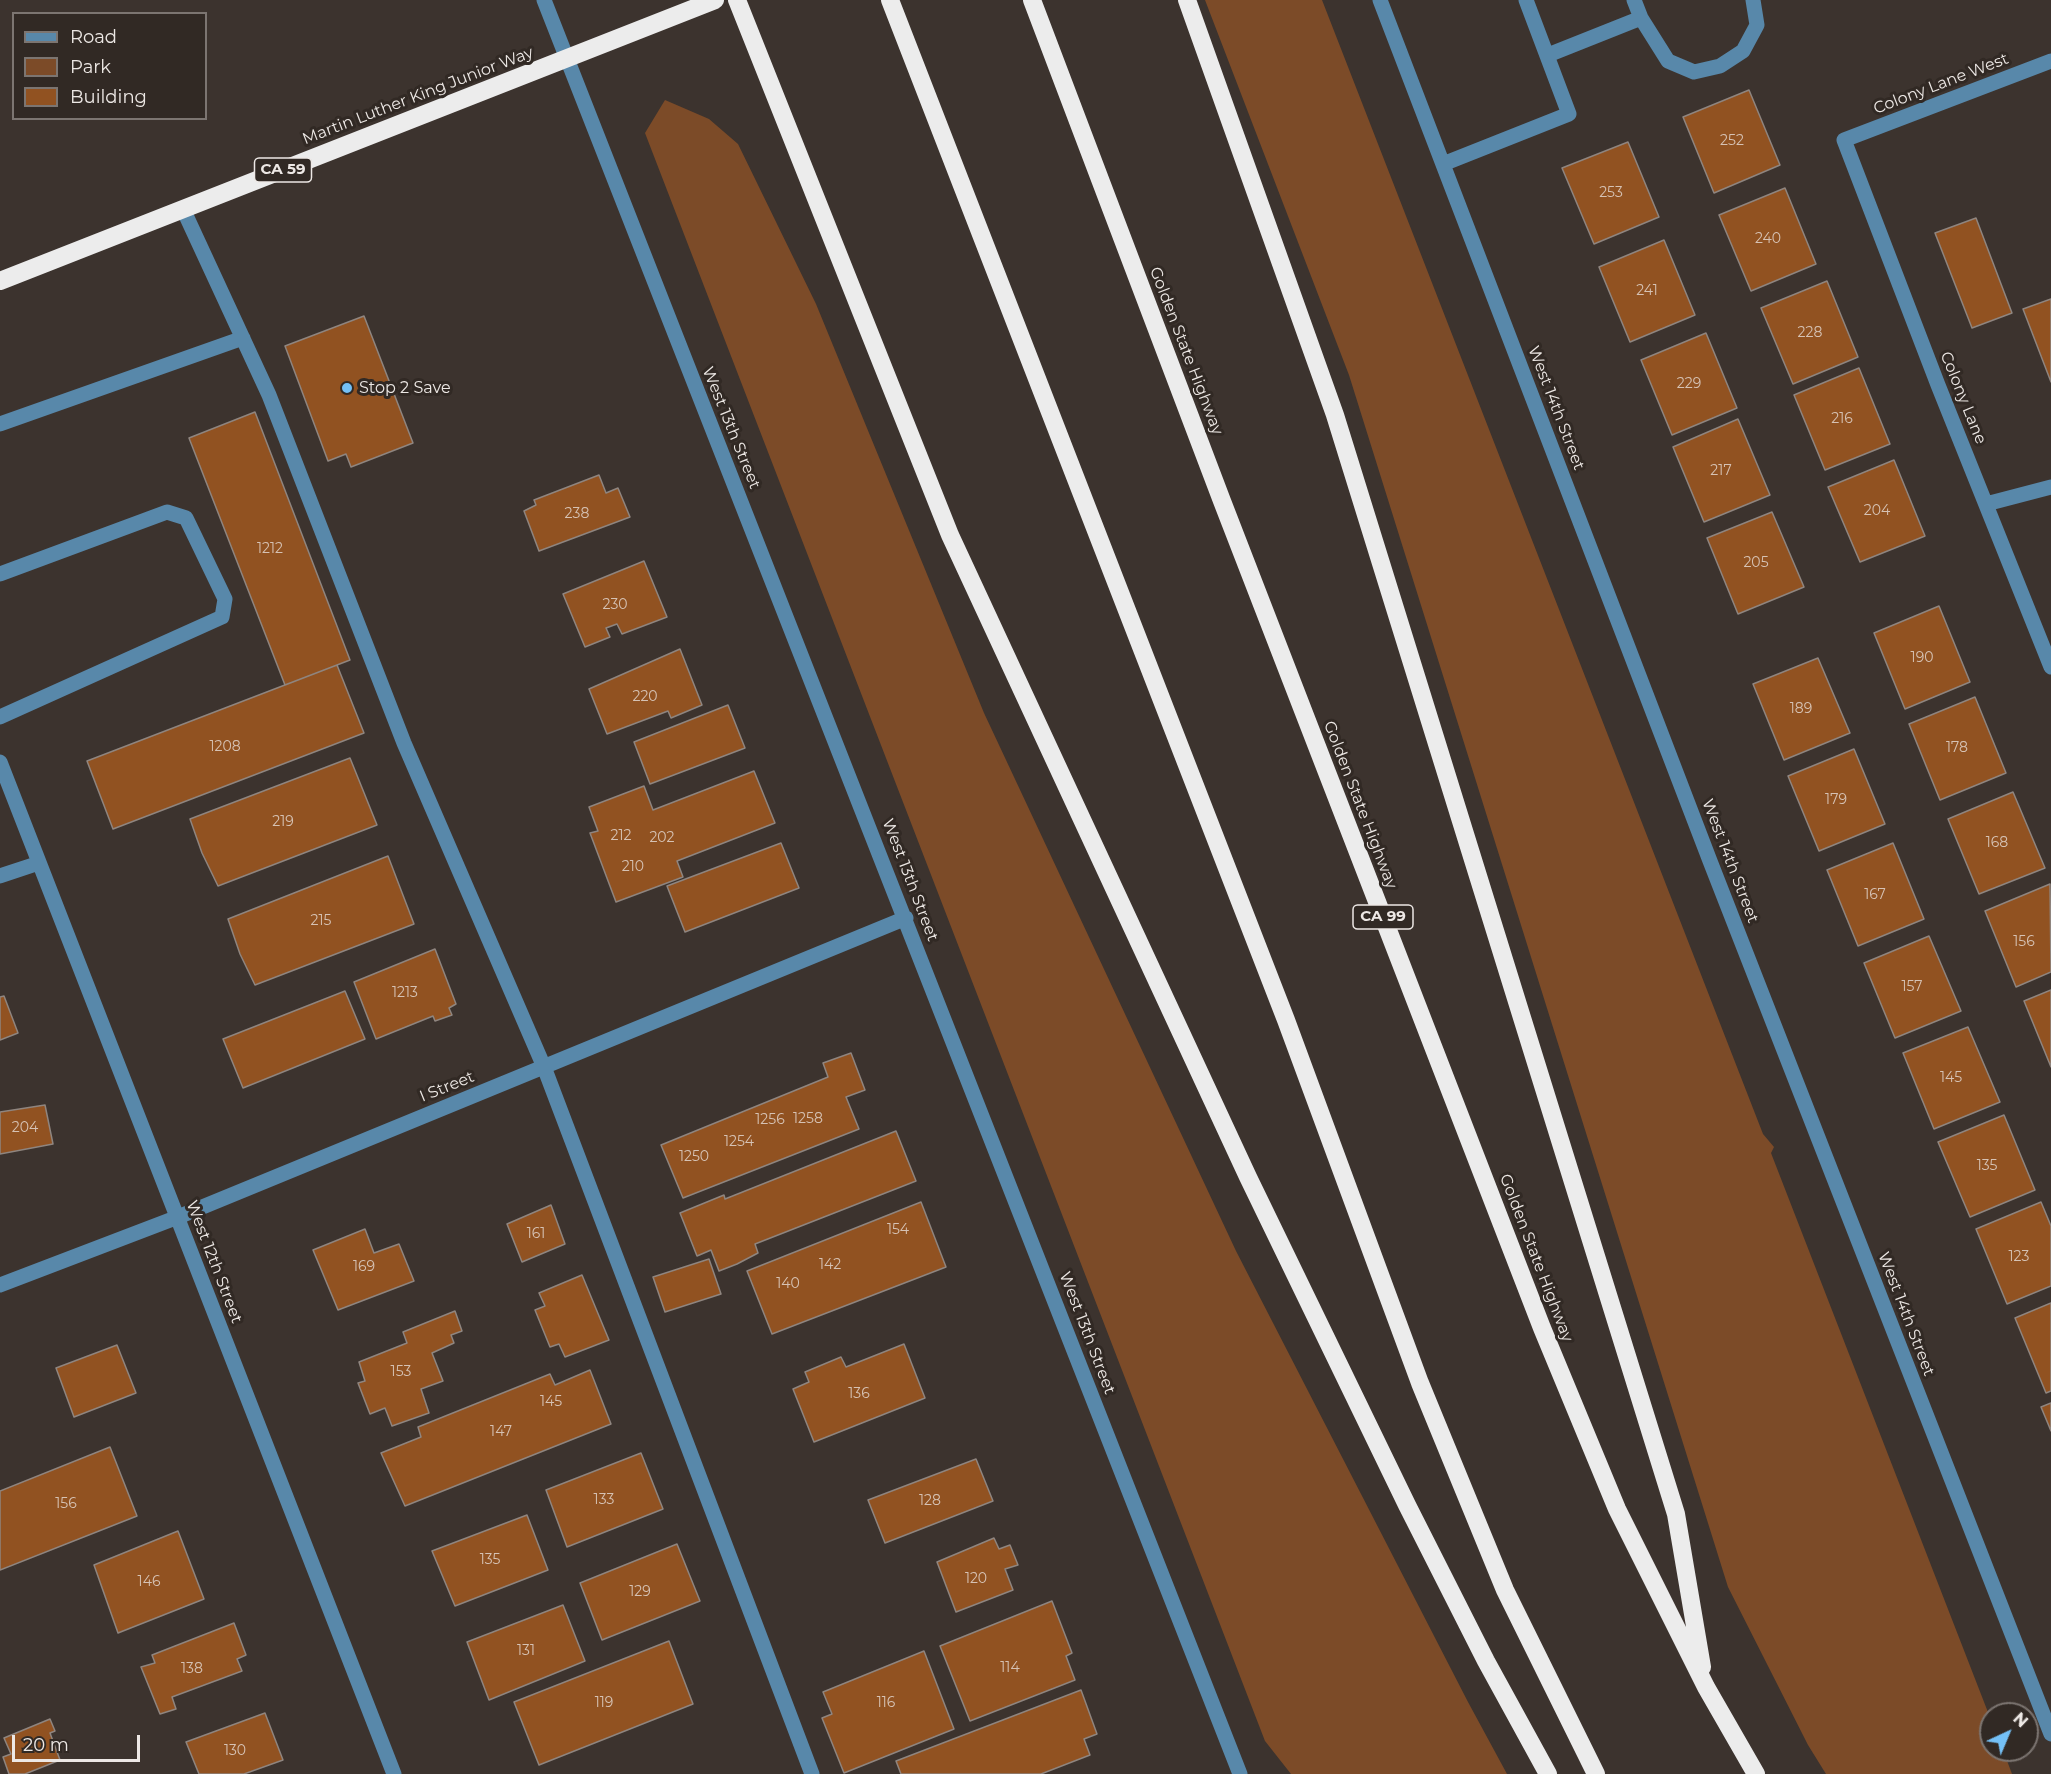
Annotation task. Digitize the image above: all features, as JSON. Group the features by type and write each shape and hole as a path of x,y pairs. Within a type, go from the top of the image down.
{"highway":[{"name":"Martin Luther King Junior Way","path":"0,281 715,0"},
{"path":"737,0 955,546 1253,1187 1407,1505 1486,1661 1548,1774"},
{"path":"890,0 1286,1020 1420,1383 1505,1590 1596,1774"},
{"name":"Golden State Highway","path":"1032,0 1222,501 1542,1328 1617,1509 1706,1687 1756,1774"},
{"path":"1187,0 1335,415 1676,1514 1706,1687"}],"street":[{"name":"West 13th Street","path":"544,0 1240,1774"},
{"name":"West 14th Street","path":"1380,0 1710,861 2051,1734"},
{"path":"1443,164 1569,114 1526,0"},
{"path":"1634,0 1641,18 1668,61 1694,72 1720,66 1743,51 1757,25 1753,0"},
{"path":"1548,55 1641,18"},
{"name":"Colony Lane West","path":"1844,141 2051,61"},
{"name":"Colony Lane","path":"1844,141 2051,667"},
{"path":"183,209 269,394 404,743 544,1066 812,1774"},
{"path":"0,424 243,338"},
{"path":"1986,504 2051,487"},
{"path":"0,574 167,512 186,518 225,599 222,617 0,717"},
{"name":"West 12th Street","path":"0,762 394,1774"},
{"path":"0,876 39,863"},
{"name":"I Street","path":"0,1285 178,1217 906,918"}],"green space":[{"path":"1205,0 1322,0 1763,1134 1774,1147 1771,1153 1984,1702 1979,1702 1979,1762 2008,1762 2012,1774 1826,1774 1808,1745 1728,1587 1349,375"},
{"path":"665,100 709,119 738,144 816,304 984,713 1236,1251 1507,1774 1291,1774 1265,1741 645,133"}],"building":[{"path":"1749,90 1780,165 1714,193 1683,117"},
{"path":"1628,142 1659,217 1594,244 1562,168"},
{"path":"1785,188 1816,264 1751,291 1719,215"},
{"path":"1976,218 2012,313 1972,328 1935,233"},
{"path":"1664,240 1695,315 1630,342 1599,267"},
{"path":"1827,281 1858,357 1793,384 1761,308"},
{"path":"2051,299 2051,382 2023,309"},
{"name":"Stop 2 Save","path":"364,316 413,443 351,467 346,454 328,461 285,346"},
{"path":"1706,333 1737,408 1672,435 1641,360"},
{"path":"1859,368 1890,444 1825,470 1794,395"},
{"path":"255,412 350,660 285,685 189,438"},
{"path":"1738,419 1770,495 1704,522 1673,447"},
{"path":"1894,460 1925,536 1860,562 1828,487"},
{"path":"599,475 606,493 618,488 630,517 539,551 524,511 536,505 534,500"},
{"path":"1772,512 1804,587 1738,614 1707,538"},
{"path":"644,561 667,617 622,634 617,624 606,628 610,637 585,647 563,594"},
{"path":"1939,606 1970,682 1905,709 1874,633"},
{"path":"680,649 702,705 671,718 668,711 607,734 589,689"},
{"path":"1818,658 1850,733 1784,760 1753,684"},
{"path":"337,665 364,733 113,829 87,761"},
{"path":"1975,697 2006,773 1940,800 1909,724"},
{"path":"728,705 745,748 650,784 634,742"},
{"path":"1854,749 1885,824 1819,851 1788,776"},
{"path":"350,758 377,825 218,886 202,853 190,819"},
{"path":"754,771 775,823 677,861 683,877 616,902 590,833 598,831 589,807 644,786 653,810"},
{"path":"2013,792 2045,868 1979,894 1948,819"},
{"path":"781,843 799,888 685,932 667,886"},
{"path":"1893,843 1924,919 1858,946 1827,870"},
{"path":"388,856 414,924 255,985 240,954 228,919"},
{"path":"2050,884 2051,972 2016,987 1985,911"},
{"path":"1929,936 1961,1011 1895,1038 1864,963"},
{"path":"435,949 456,1004 449,1008 452,1015 435,1021 433,1016 376,1039 354,982"},
{"path":"2051,990 2051,1067 2024,1001"},
{"path":"345,991 365,1039 243,1088 223,1039"},
{"path":"4,996 18,1033 0,1040 0,997"},
{"path":"1968,1027 2000,1102 1934,1129 1903,1053"},
{"path":"851,1053 865,1090 846,1097 859,1129 683,1198 661,1145 828,1077 823,1063"},
{"path":"45,1105 53,1144 0,1154 0,1112"},
{"path":"2004,1115 2035,1190 1970,1217 1938,1142"},
{"path":"896,1131 916,1181 755,1244 758,1253 719,1271 711,1250 697,1256 680,1213 724,1195 725,1199"},
{"path":"921,1202 946,1267 772,1334 747,1271"},
{"path":"2041,1202 2051,1226 2051,1286 2007,1304 1976,1229"},
{"path":"551,1205 565,1244 522,1262 507,1224"},
{"path":"365,1229 374,1253 399,1244 414,1281 338,1310 313,1250"},
{"path":"709,1259 721,1294 665,1312 653,1277"},
{"path":"582,1275 609,1340 565,1357 559,1344 550,1347 535,1310 545,1306 539,1293"},
{"path":"2051,1303 2051,1391 2046,1393 2015,1318"},
{"path":"455,1311 462,1331 451,1335 454,1343 432,1353 443,1381 421,1389 429,1413 392,1426 385,1408 370,1414 358,1383 365,1381 359,1362 407,1343 403,1332"},
{"path":"904,1344 925,1398 814,1442 793,1389 809,1382 805,1372 841,1357 846,1367"},
{"path":"117,1345 136,1393 74,1417 56,1368"},
{"path":"590,1370 611,1424 405,1506 381,1453 421,1437 418,1427 550,1374 555,1385"},
{"path":"2051,1403 2051,1431 2041,1407"},
{"path":"110,1447 137,1516 0,1570 0,1491"},
{"path":"641,1453 663,1509 567,1547 546,1490"},
{"path":"976,1459 993,1501 885,1543 868,1500"},
{"path":"527,1515 548,1570 455,1606 432,1551"},
{"path":"178,1531 204,1599 118,1633 94,1565"},
{"path":"994,1538 999,1549 1010,1545 1018,1565 1005,1569 1013,1590 956,1612 937,1562"},
{"path":"677,1544 700,1601 602,1640 580,1583"},
{"path":"1052,1601 1072,1653 1066,1656 1075,1680 970,1721 940,1646"},
{"path":"563,1605 585,1661 489,1700 467,1642"},
{"path":"234,1623 246,1655 237,1659 242,1671 172,1697 176,1709 160,1714 141,1667 155,1663 152,1655"},
{"path":"669,1641 693,1704 539,1765 514,1702"},
{"path":"924,1651 954,1729 844,1773 822,1718 832,1714 823,1692"},
{"path":"1081,1690 1097,1734 1084,1739 1090,1755 1041,1774 901,1774 896,1761"},
{"path":"265,1713 283,1760 244,1774 199,1774 186,1742"},
{"path":"50,1719 55,1731 50,1733 60,1760 25,1774 9,1774 3,1757 11,1754 4,1738"}],"place":[{"name":"Stop 2 Save","path":"347,388"}]}
